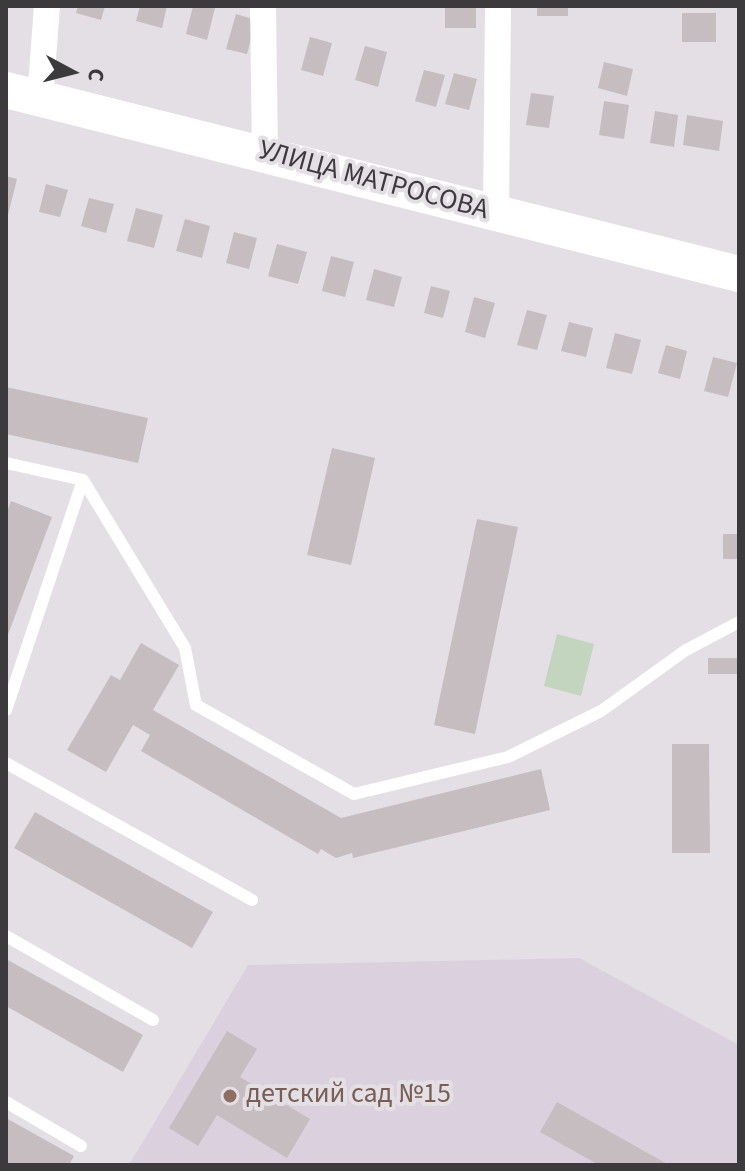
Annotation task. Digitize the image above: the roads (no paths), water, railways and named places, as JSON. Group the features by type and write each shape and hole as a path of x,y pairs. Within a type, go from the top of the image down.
{"main road":[{"name":"УЛИЦА МАТРОСОВА","path":"23,94 739,274"}],"street":[{"path":"23,94 47,6"},
{"path":"263,6 265,154"},
{"path":"496,214 498,6"}],"lane":[{"path":"6,463 83,480 185,648 196,705 354,794 508,757 601,711 686,650 739,622"},
{"path":"6,710 83,480"},
{"path":"6,763 252,900"},
{"path":"6,936 153,1020"},
{"path":"6,1102 81,1146"}],"place":[{"name":"детский сад №15","path":"230,1096"}]}
